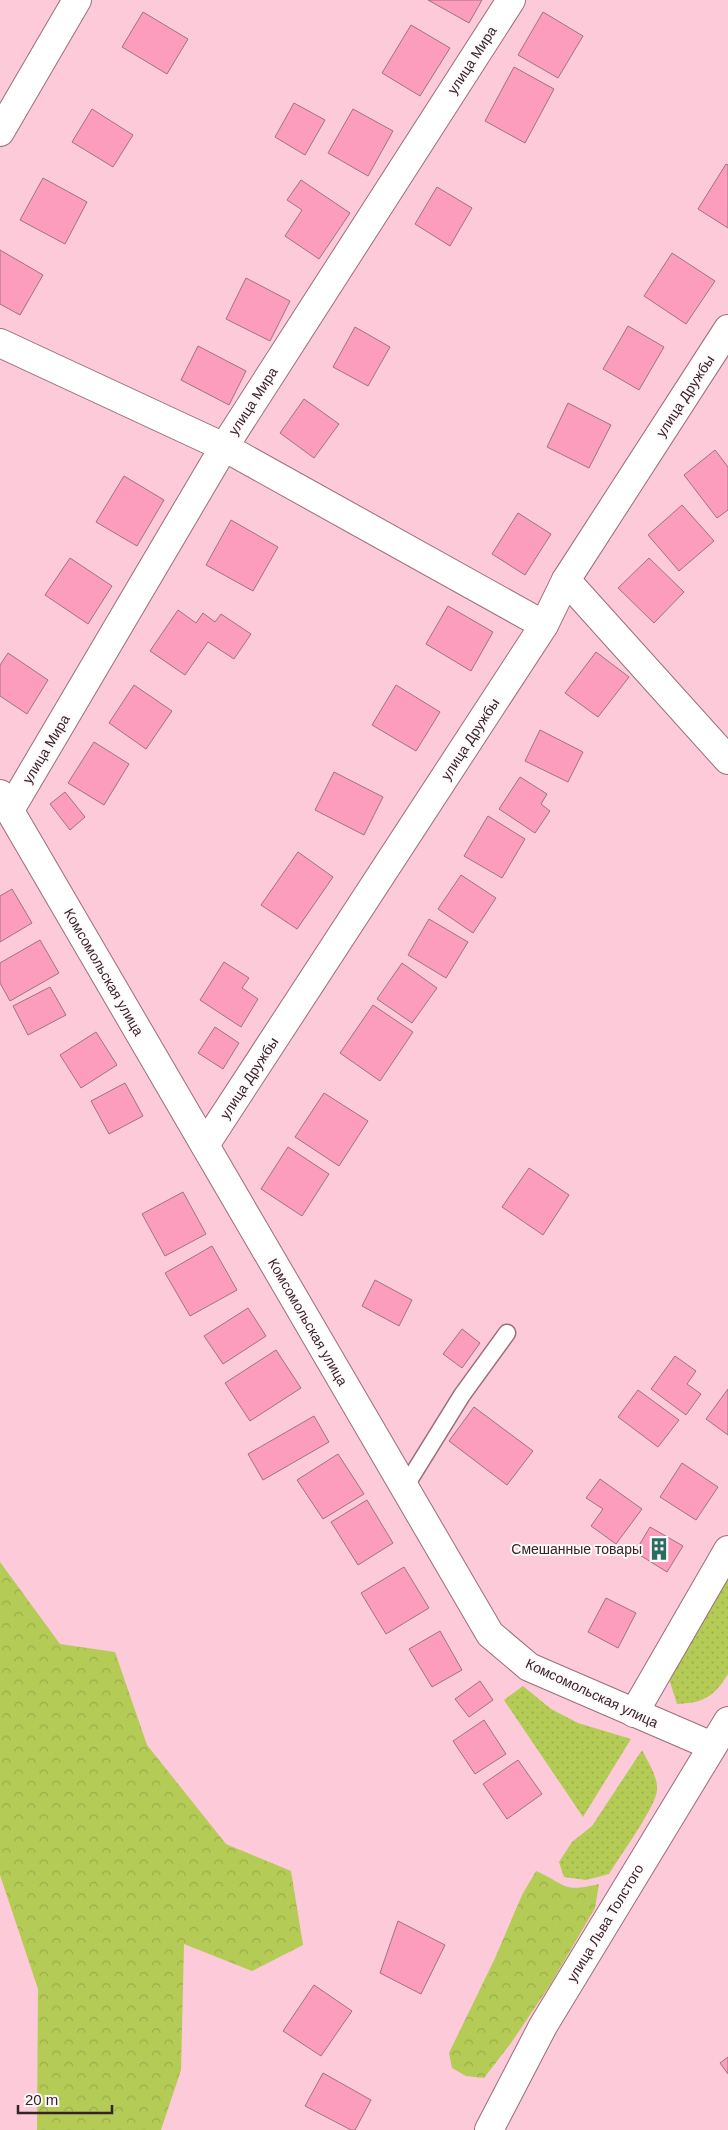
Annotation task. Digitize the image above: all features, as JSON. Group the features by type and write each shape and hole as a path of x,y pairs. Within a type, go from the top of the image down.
{"street":[{"path":"0,132 77,0"},
{"name":"улица Мира","path":"5,802 224,447 511,0"},
{"name":"улица Дружбы","path":"206,1146 544,625 566,580 728,329"},
{"path":"0,344 224,447 544,625"},
{"path":"566,580 728,760"},
{"name":"Комсомольская улица","path":"5,802 490,1634 529,1667 634,1714 712,1746"},
{"path":"634,1714 728,1550"},
{"name":"улица Льва Толстого","path":"489,2130 543,2026 728,1721"}],"lane":[{"path":"405,1486 462,1395 507,1333"}],"green space":[{"path":"0,1562 60,1644 115,1652 147,1745 226,1844 291,1871 303,1945 252,1971 184,1944 181,2070 161,2130 37,2130 38,1989 0,1875"},
{"path":"725,1575 728,1578 728,1674 718,1688 707,1697 694,1702 677,1704 670,1682 677,1650"},
{"path":"523,1686 551,1709 578,1723 631,1739 583,1817 504,1700"},
{"path":"642,1750 654,1775 657,1790 650,1808 636,1832 609,1874 586,1880 564,1877 559,1862 572,1842 592,1826"},
{"path":"536,1871 571,1888 599,1884 595,1908 550,1985 511,2043 484,2078 466,2076 452,2068 449,2053 496,1956 522,1895"}],"building":[{"path":"428,0 482,0 469,23"},
{"path":"143,12 188,39 167,74 122,47"},
{"path":"543,12 583,36 558,78 518,55"},
{"path":"411,25 450,48 420,96 382,73"},
{"path":"514,67 554,89 525,143 485,121"},
{"path":"294,103 325,120 305,155 275,137"},
{"path":"92,109 133,135 113,167 72,142"},
{"path":"353,109 393,131 368,176 328,153"},
{"path":"726,164 728,165 728,228 698,209"},
{"path":"43,178 87,202 65,244 20,220"},
{"path":"301,180 350,213 319,259 285,236 302,210 287,200"},
{"path":"437,187 472,208 450,246 415,224"},
{"path":"0,250 43,275 20,315 0,304"},
{"path":"672,253 715,281 686,324 644,296"},
{"path":"246,278 290,301 270,341 226,319"},
{"path":"628,326 664,347 639,390 603,369"},
{"path":"355,327 390,347 368,386 333,367"},
{"path":"198,346 246,371 229,405 181,380"},
{"path":"304,399 339,424 314,458 280,433"},
{"path":"568,403 611,425 589,468 547,447"},
{"path":"715,450 728,467 728,510 717,518 684,475"},
{"path":"124,476 164,500 137,546 96,522"},
{"path":"682,505 714,541 679,571 648,535"},
{"path":"518,513 551,534 525,575 492,554"},
{"path":"231,520 278,547 253,591 206,565"},
{"path":"70,558 112,586 88,624 45,595"},
{"path":"649,558 684,592 654,623 618,588"},
{"path":"448,606 493,632 471,671 426,644"},
{"path":"178,610 196,623 203,613 215,622 221,614 251,634 234,659 208,642 185,675 150,651"},
{"path":"596,652 629,677 598,717 565,693"},
{"path":"8,653 48,680 27,714 0,696 0,665"},
{"path":"134,685 172,711 146,749 109,723"},
{"path":"396,685 440,712 416,751 372,725"},
{"path":"540,730 583,752 568,782 525,761"},
{"path":"94,742 129,764 104,805 68,783"},
{"path":"334,772 383,797 364,835 315,810"},
{"path":"520,777 547,794 541,804 550,811 535,833 499,809"},
{"path":"65,792 85,817 70,830 50,804"},
{"path":"488,816 525,839 502,878 464,856"},
{"path":"298,852 333,877 297,929 261,905"},
{"path":"461,875 496,898 473,933 438,909"},
{"path":"12,889 32,923 0,942 0,896"},
{"path":"429,919 468,942 446,978 408,955"},
{"path":"40,940 59,973 10,1001 0,983 0,963"},
{"path":"224,962 249,978 242,988 258,999 241,1027 200,1000"},
{"path":"402,963 437,988 412,1023 377,999"},
{"path":"50,987 66,1015 28,1035 13,1006"},
{"path":"373,1005 413,1032 380,1081 340,1053"},
{"path":"215,1027 239,1043 223,1069 198,1053"},
{"path":"96,1032 117,1065 81,1088 60,1055"},
{"path":"125,1083 143,1116 109,1134 91,1101"},
{"path":"324,1093 368,1121 339,1166 295,1137"},
{"path":"288,1147 329,1174 302,1216 261,1189"},
{"path":"529,1168 569,1195 543,1235 502,1207"},
{"path":"183,1192 206,1234 165,1256 142,1214"},
{"path":"212,1246 237,1290 190,1316 165,1273"},
{"path":"375,1280 412,1300 399,1326 362,1306"},
{"path":"248,1308 266,1336 223,1364 204,1336"},
{"path":"462,1329 480,1343 462,1368 443,1354"},
{"path":"276,1350 301,1388 250,1421 225,1383"},
{"path":"675,1356 696,1371 687,1384 701,1394 686,1415 651,1389"},
{"path":"728,1389 728,1435 706,1419"},
{"path":"638,1390 679,1420 658,1447 618,1417"},
{"path":"474,1407 533,1451 507,1485 449,1441"},
{"path":"314,1416 329,1442 263,1480 248,1454"},
{"path":"338,1454 364,1494 323,1519 297,1480"},
{"path":"682,1463 718,1487 696,1520 660,1497"},
{"path":"600,1479 642,1509 616,1544 591,1526 603,1509 586,1498"},
{"path":"367,1500 393,1543 358,1565 331,1522"},
{"name":"Смешанные товары","path":"650,1527 683,1546 667,1572 635,1552"},
{"path":"404,1567 429,1608 386,1634 361,1593"},
{"path":"606,1598 636,1613 618,1648 588,1632"},
{"path":"440,1631 462,1670 432,1687 409,1649"},
{"path":"480,1681 493,1700 469,1717 455,1699"},
{"path":"484,1720 506,1754 475,1774 453,1741"},
{"path":"518,1760 542,1794 507,1819 483,1784"},
{"path":"398,1921 445,1945 421,1994 380,1973"},
{"path":"314,1985 352,2011 321,2056 283,2031"},
{"path":"728,2057 728,2074 720,2063"},
{"path":"323,2073 371,2100 355,2130 351,2130 305,2106"}],"place":[{"name":"Смешанные товары","path":"659,1549"}]}
